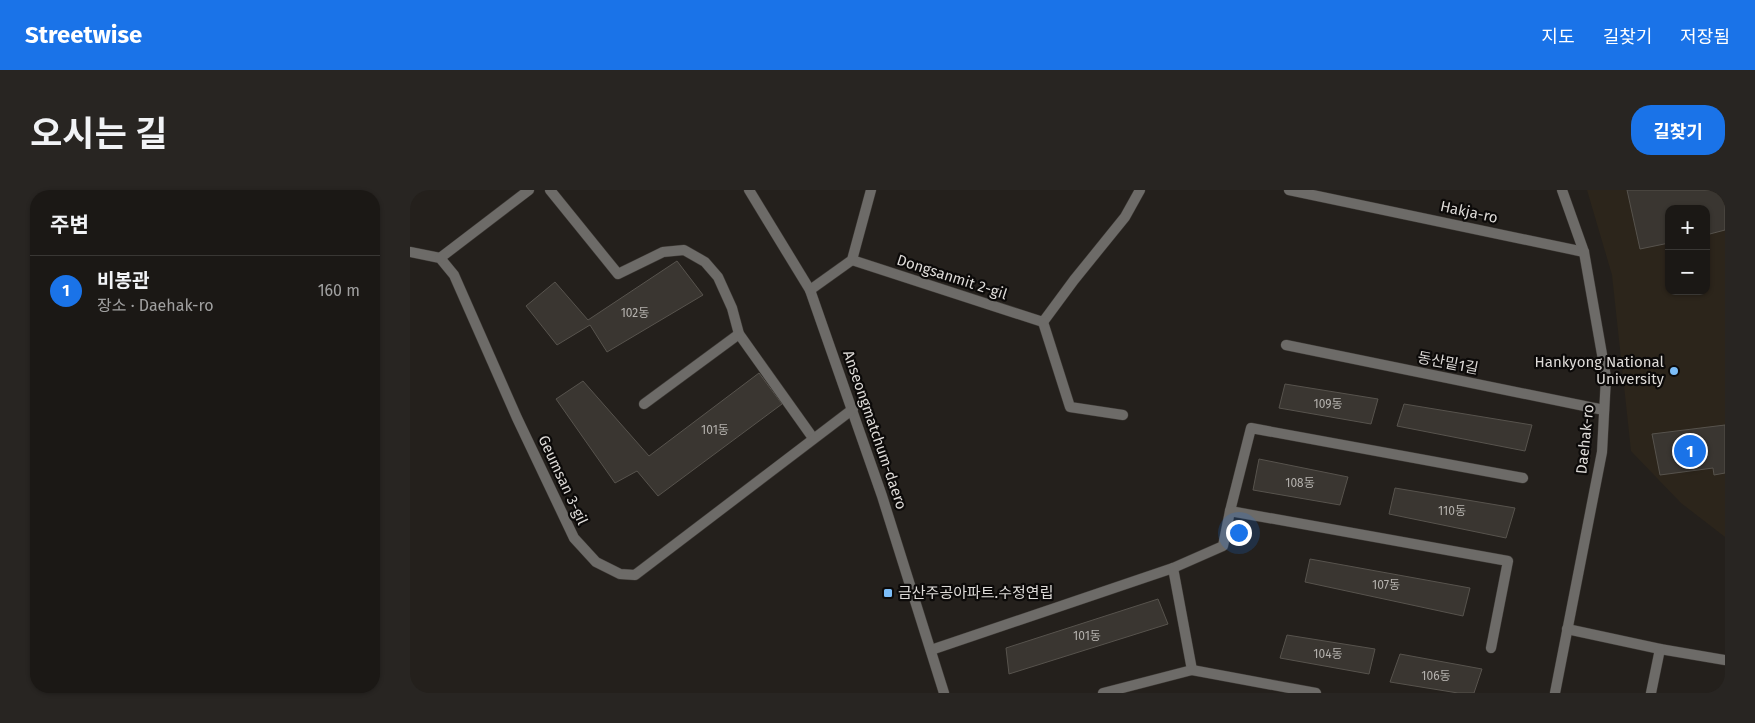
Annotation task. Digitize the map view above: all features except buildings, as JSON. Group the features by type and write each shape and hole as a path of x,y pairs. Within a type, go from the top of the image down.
{"street":[{"path":"410,252 440,258 529,190"},
{"path":"550,190 618,274 663,252 684,250 704,262 718,277 732,308 738,334 814,438"},
{"name":"Anseongmatchum-daero","path":"749,190 810,290 882,496 944,693"},
{"path":"810,290 852,260 871,190"},
{"path":"1123,416 1070,407 1043,322 1125,216 1140,190"},
{"name":"Hakja-ro","path":"1290,190 1584,252"},
{"name":"Daehak-ro","path":"1555,693 1602,452 1606,377 1584,252 1562,190"},
{"name":"Geumsan 3-gil","path":"440,258 454,275 517,418 574,538 596,562 620,574 635,576 852,409"},
{"name":"Dongsanmit 2-gil","path":"852,260 1043,322"},
{"path":"644,404 738,334"},
{"name":"동산밑1길","path":"1286,345 1604,410"},
{"path":"931,650 1173,568 1223,546 1251,428 1523,478"},
{"path":"1230,511 1508,561 1492,648"},
{"path":"1173,568 1192,670"},
{"path":"1567,629 1660,649 1725,660"},
{"path":"1651,693 1660,649"},
{"path":"1104,693 1192,670 1316,693"}],"shaded area":[{"name":"Hankyong National University","path":"1587,190 1725,190 1725,537 1681,503 1631,451 1612,275"}],"place":[{"name":"Hankyong National University","path":"1674,371"},
{"name":"비봉관","path":"1690,451"},
{"name":"금산주공아파트.수정연립","path":"888,593"}]}
